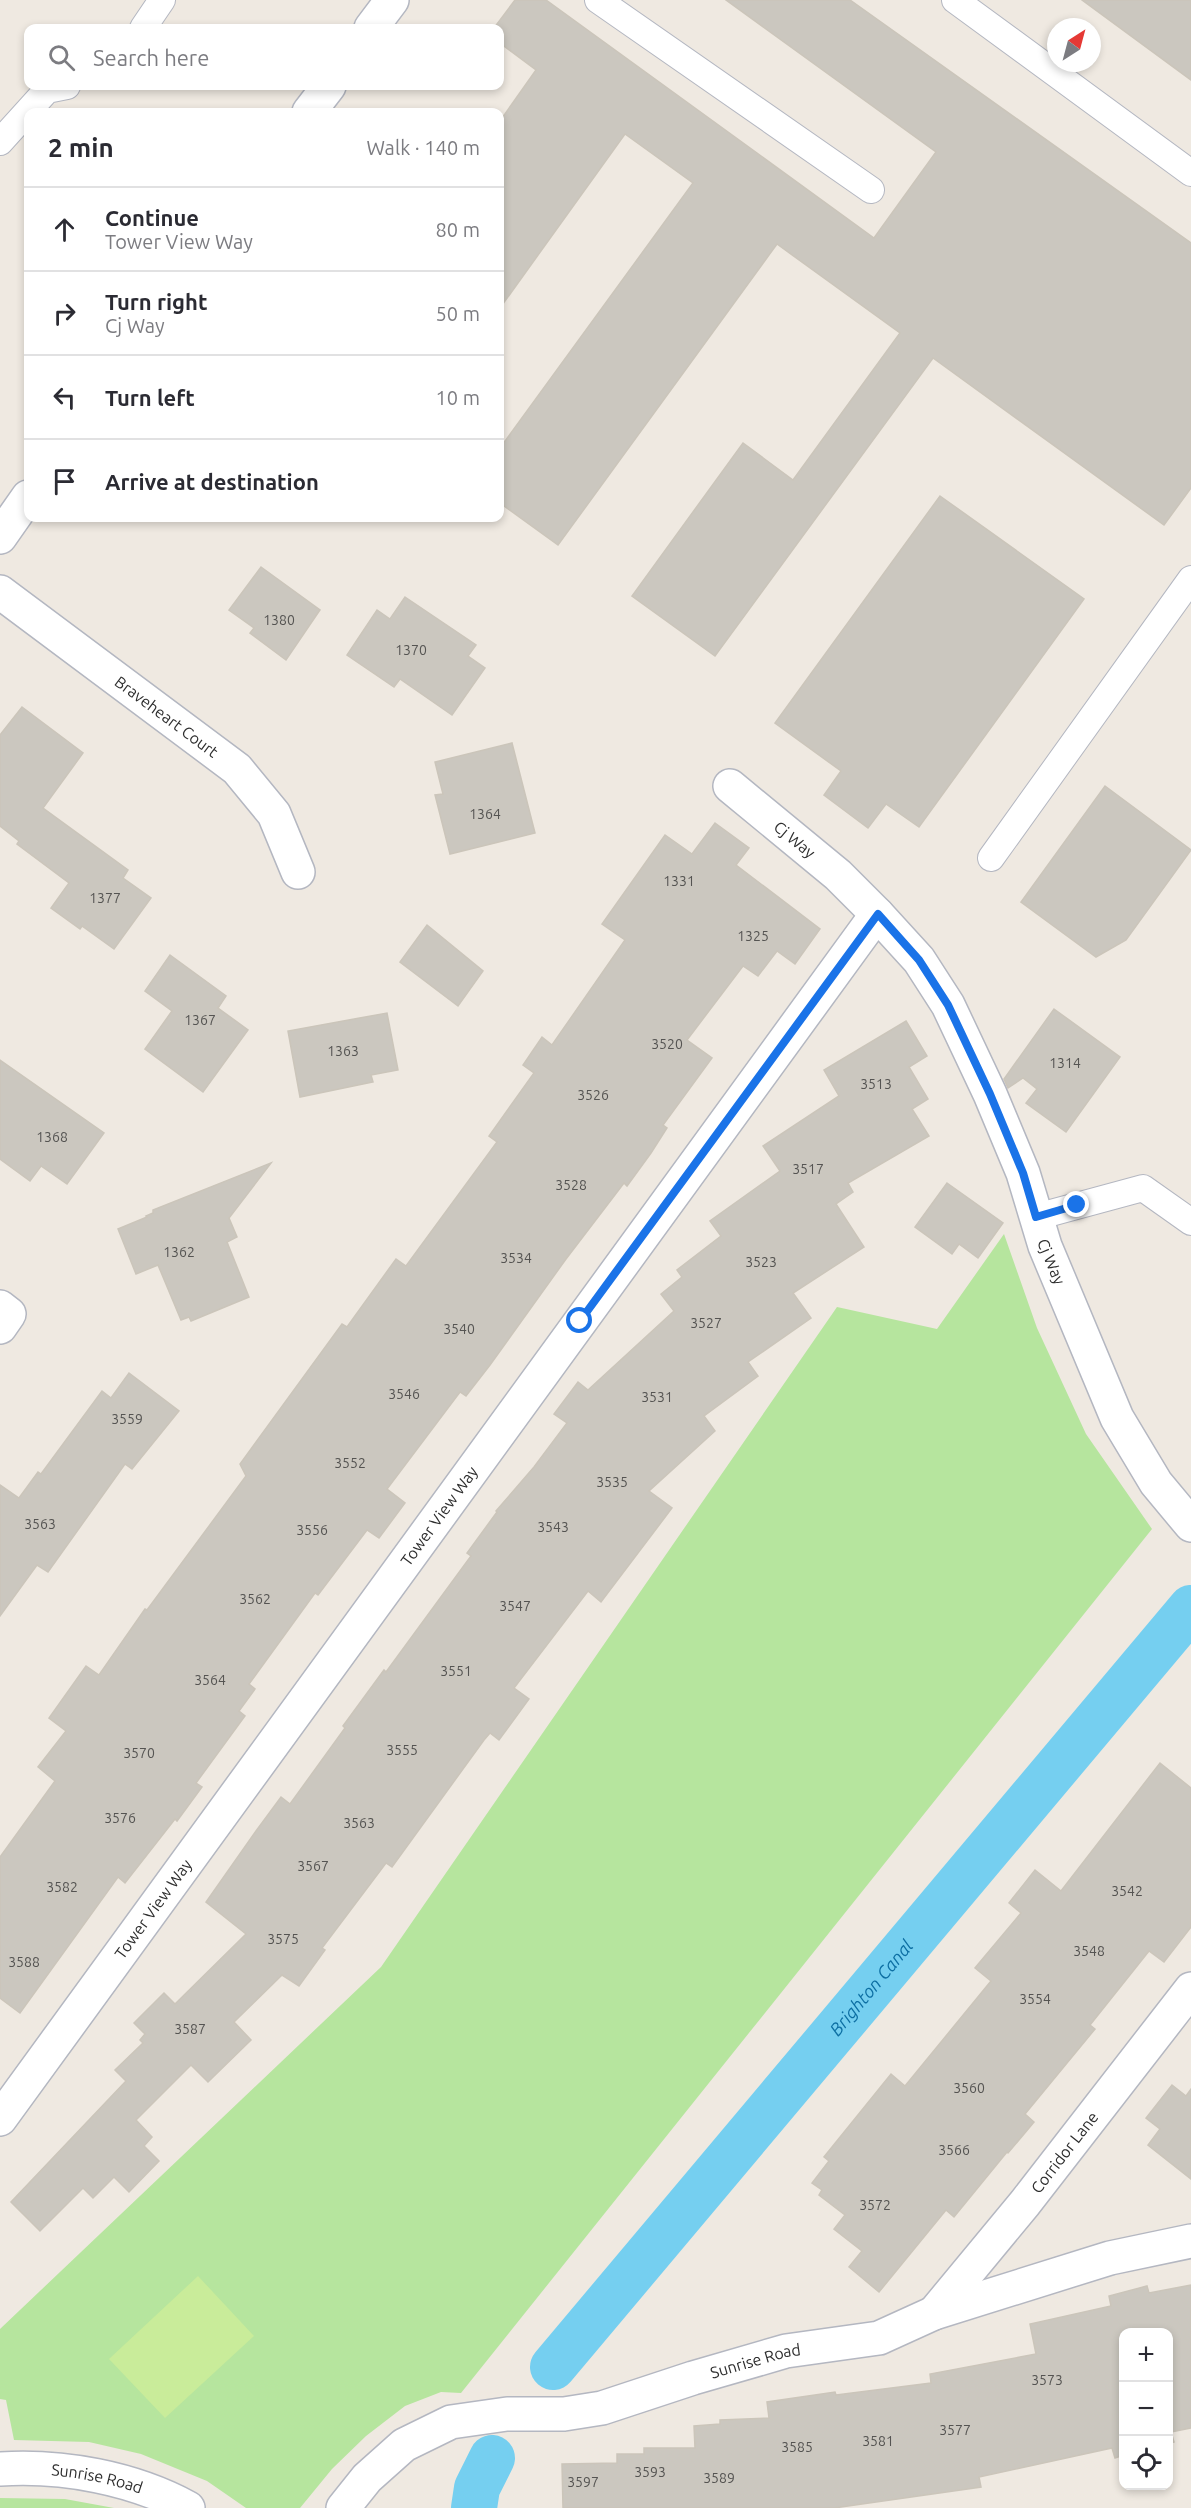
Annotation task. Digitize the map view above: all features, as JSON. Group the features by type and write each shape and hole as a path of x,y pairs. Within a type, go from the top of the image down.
{"street":[{"path":"374,24 392,0"},
{"path":"312,108 326,90"},
{"path":"0,537 24,503"},
{"name":"Braveheart Court","path":"0,592 237,769 274,814 298,872"},
{"name":"Cj Way","path":"730,786 837,875 878,914 919,960 948,1005 1007,1133 1023,1173 1045,1246 1117,1418 1155,1483 1191,1525"},
{"name":"Tower View Way","path":"0,2119 878,914"},
{"name":"Corridor Lane","path":"934,2313 1025,2203 1191,1989"},
{"name":"Sunrise Road","path":"343,2508 367,2478 404,2445 451,2422 507,2414 564,2414 602,2408 786,2351 879,2338 934,2313 1110,2258 1191,2241"},
{"name":"Sunrise Road","path":"0,2469 22,2468 112,2478 154,2491 188,2508"}],"lane":[{"path":"146,24 162,0"},
{"path":"598,0 871,190"},
{"path":"955,0 1191,173"},
{"path":"31,108 47,90"},
{"path":"0,142 24,115"},
{"path":"991,858 1191,579"},
{"path":"1036,1217 1143,1188 1191,1222"}],"green space":[{"path":"1004,1234 1037,1328 1086,1434 1152,1529 461,2393 441,2392 405,2406 366,2436 332,2469 300,2508 246,2508 207,2481 141,2454 89,2442 14,2440 6,2400 0,2399 0,2329 381,1967 837,1307 937,1329"},
{"path":"198,2276 254,2336 165,2418 109,2359"},
{"path":"0,2498 65,2499 114,2508 0,2508"}],"building":[{"path":"515,0 546,0 874,238 936,152 726,0 850,0 1191,243 1191,488 1164,525 933,358 715,656 632,596 743,443 793,480 900,333 777,244 558,545 504,506 504,443 693,183 625,134 504,302 504,115 536,70 504,46 504,24 497,24"},
{"path":"1082,0 1191,0 1191,80"},
{"path":"940,496 1084,599 919,827 886,804 868,828 824,795 841,771 775,723"},
{"path":"261,567 320,610 286,660 250,633 254,628 229,610"},
{"path":"405,597 476,645 468,656 485,668 452,715 400,679 394,687 347,655 377,610 390,619"},
{"path":"22,707 83,753 43,808 128,870 123,878 151,898 114,949 82,926 80,929 51,908 69,883 17,844 19,841 0,826 0,735"},
{"path":"512,743 535,833 450,854 435,795 443,794 435,762"},
{"path":"1105,786 1191,850 1126,940 1096,957 1021,902"},
{"path":"715,823 749,848 736,865 820,929 795,964 777,951 758,976 743,966 687,1040 712,1058 663,1125 667,1128 651,1153 627,1186 624,1183 566,1259 466,1396 460,1392 387,1489 405,1503 379,1538 367,1530 318,1595 315,1593 249,1684 255,1689 239,1711 245,1716 196,1783 202,1787 125,1883 118,1877 20,2013 0,1998 0,1857 55,1781 38,1767 66,1731 49,1718 86,1666 99,1675 145,1609 147,1610 246,1476 240,1464 342,1324 347,1327 396,1259 406,1266 497,1142 489,1136 534,1073 523,1065 542,1037 552,1045 625,940 602,924 665,835 692,854"},
{"path":"427,925 483,971 458,1006 400,962"},
{"path":"170,955 226,996 218,1008 248,1030 203,1092 145,1049 172,1011 145,991"},
{"path":"1054,1009 1120,1057 1066,1132 1026,1103 1037,1089 1023,1078 1008,1088 1004,1079"},
{"path":"387,1013 398,1070 371,1075 373,1082 300,1097 288,1031"},
{"path":"906,1021 927,1056 909,1067 928,1099 912,1109 929,1136 848,1183 853,1192 836,1204 864,1247 793,1293 811,1318 748,1362 758,1376 704,1416 715,1431 649,1491 672,1508 601,1602 588,1591 514,1688 529,1699 499,1740 490,1733 484,1740 392,1867 386,1863 322,1948 325,1950 299,1986 282,1975 234,2022 251,2040 208,2082 191,2065 136,2120 152,2137 144,2146 159,2161 129,2192 114,2177 93,2198 83,2188 40,2231 11,2202 126,2081 115,2070 143,2043 140,2040 145,2034 134,2023 164,1993 175,2004 246,1934 206,1902 281,1797 290,1804 345,1728 343,1726 384,1670 386,1672 471,1556 467,1553 496,1511 534,1467 567,1423 554,1414 578,1382 588,1390 674,1311 661,1294 682,1277 677,1270 721,1236 710,1221 780,1171 763,1146 839,1096 824,1070"},
{"path":"0,1060 104,1133 67,1184 41,1166 30,1181 0,1159"},
{"path":"271,1163 229,1218 237,1237 227,1242 249,1297 191,1321 189,1317 181,1320 158,1265 136,1274 118,1229 147,1217 153,1213 153,1210"},
{"path":"947,1183 1003,1223 978,1258 959,1244 952,1254 915,1227"},
{"path":"129,1373 179,1411 132,1469 125,1464 48,1572 37,1565 0,1616 0,1485 19,1498 38,1472 41,1474 102,1391 111,1398"},
{"path":"1160,1763 1191,1788 1191,1927 1164,1962 1149,1951 1090,2025 1095,2029 1025,2114 1034,2122 954,2217 946,2210 879,2292 849,2267 862,2251 834,2229 845,2215 819,2195 822,2190 812,2183 829,2161 824,2157 891,2074 905,2086 991,1981 975,1968 1021,1913 1009,1903 1035,1870 1061,1891"},
{"path":"1172,2085 1186,2096 1191,2089 1191,2179 1148,2145 1160,2129 1146,2118"},
{"path":"1191,2285 1191,2428 1173,2432 1173,2328 1119,2328 1119,2457 1115,2458 1112,2448 979,2477 981,2487 834,2508 563,2508 562,2464 617,2463 617,2454 644,2454 644,2448 695,2448 694,2426 720,2424 720,2420 769,2418 767,2402 835,2392 836,2395 931,2383 930,2374 1036,2354 1030,2324 1111,2306 1109,2296 1147,2286 1149,2293"}],"waterway":[{"name":"Brighton Canal","path":"553,2367 1191,1608"},
{"name":"Brighton Canal","path":"474,2508 477,2488 492,2458"}],"route":[{"path":"580,1321 878,914 919,960 948,1005 990,1094 1023,1173 1036,1217 1077,1205"}]}
